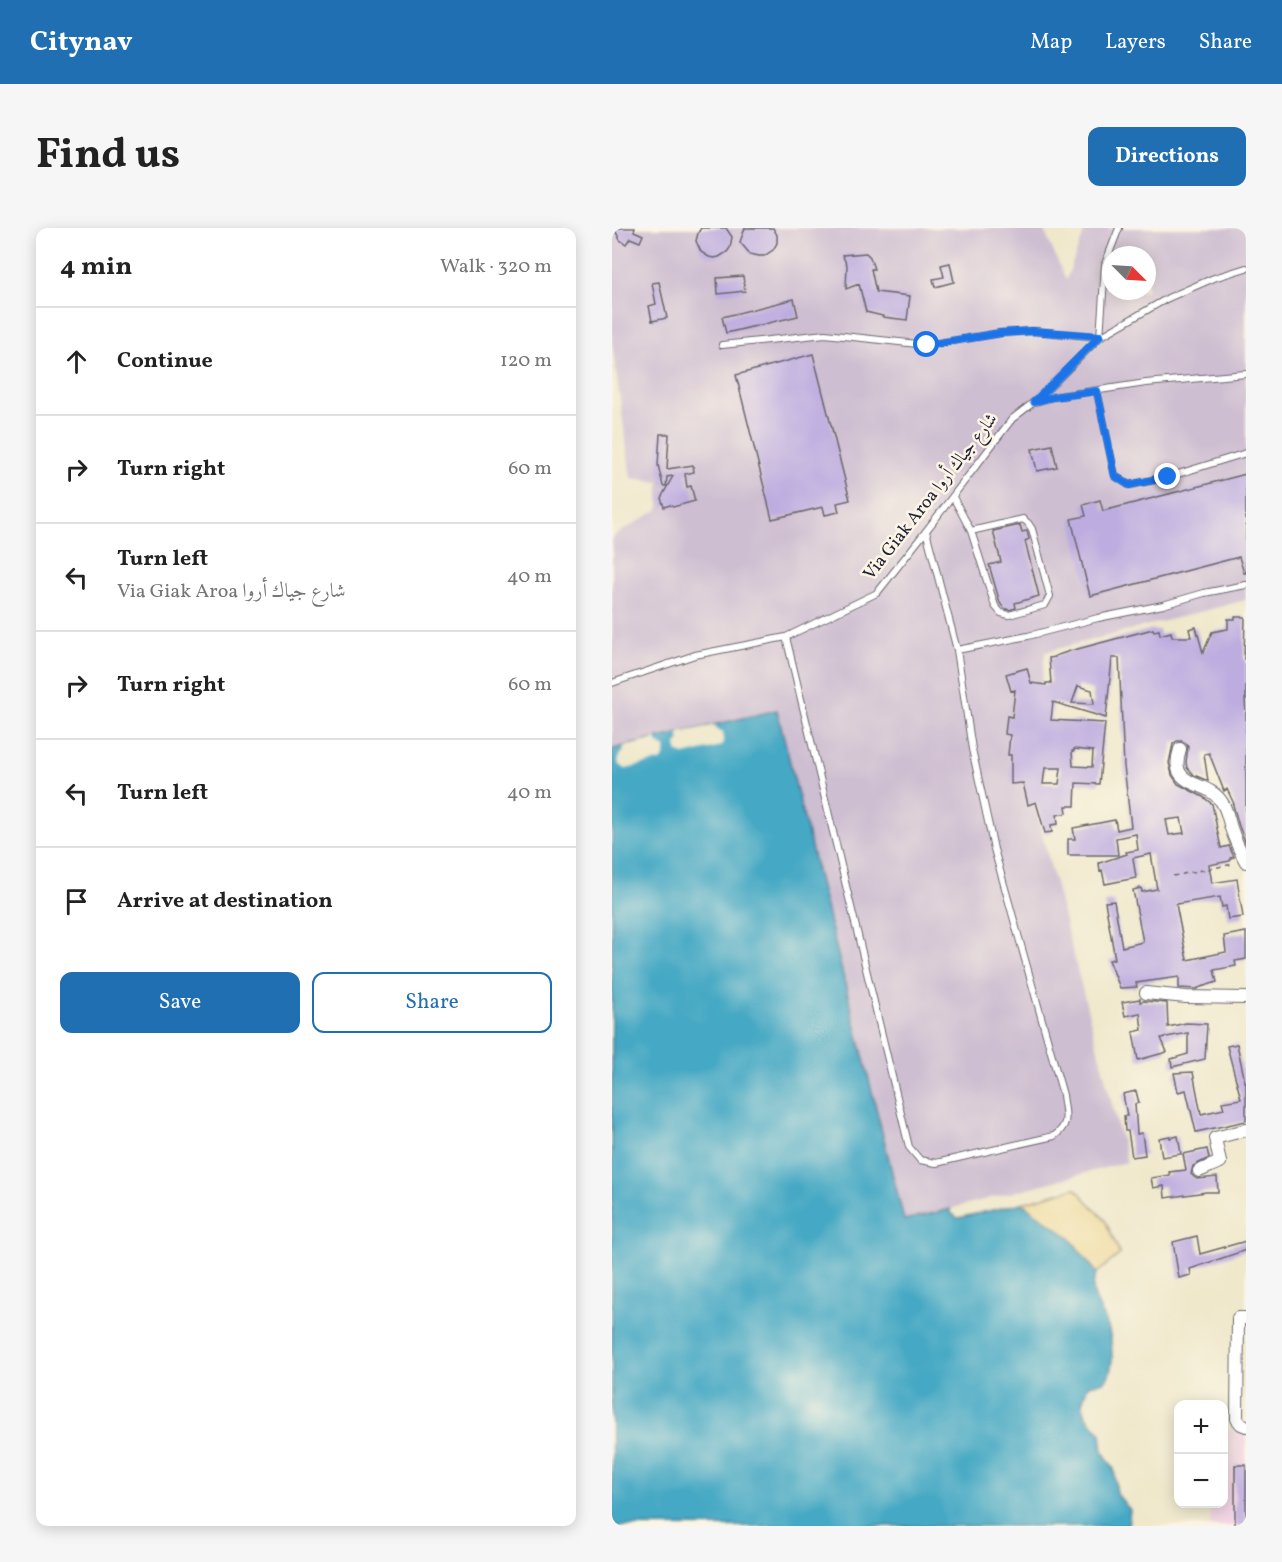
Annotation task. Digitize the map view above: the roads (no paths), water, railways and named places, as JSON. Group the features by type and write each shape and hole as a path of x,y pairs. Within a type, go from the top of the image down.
{"street":[{"path":"1180,749 1177,768 1184,779 1213,793 1220,799 1238,848 1246,862"},
{"path":"1146,993 1186,997 1246,998"},
{"path":"1199,1171 1220,1162 1215,1138 1246,1130"},
{"path":"1246,1318 1238,1318 1237,1419 1246,1426"}],"lane":[{"path":"1100,336 1105,264 1119,228"},
{"path":"1034,402 1100,336 1168,298 1214,278 1246,268"},
{"path":"722,345 825,334 927,345 1001,333 1032,331 1100,336"},
{"name":"Via Giak Aroa شارع جياك أروا","path":"612,682 695,655 786,637 877,593 1012,419 1034,402 1146,383 1246,374"},
{"path":"1097,391 1115,476 1129,485 1168,477 1246,453"},
{"path":"953,497 971,531 995,606 1001,613 1009,615 1045,605 1050,596 1029,523 1023,519 971,531"},
{"path":"786,637 909,1147 920,1160 936,1163 1054,1136 1062,1130 1066,1121 1064,1095 994,849 972,749 957,650 926,531"},
{"path":"957,650 1028,636 1246,585"}],"water":[{"path":"777,710 904,1220 951,1209 951,1213 958,1218 1022,1203 1069,1237 1097,1273 1093,1287 1094,1294 1109,1332 1112,1364 1104,1382 1088,1385 1082,1403 1086,1416 1101,1433 1103,1452 1114,1469 1117,1494 1130,1510 1128,1526 612,1526 612,749"}]}
